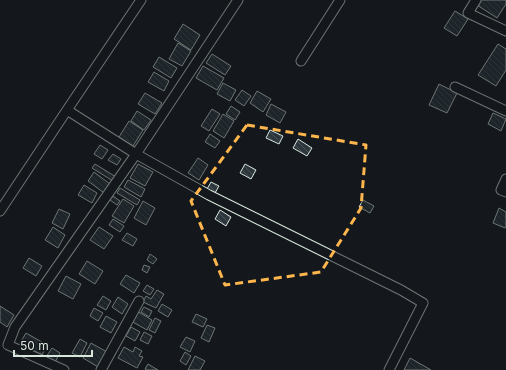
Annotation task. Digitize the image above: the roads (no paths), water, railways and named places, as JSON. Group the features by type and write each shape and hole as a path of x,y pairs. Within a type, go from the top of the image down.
{"street":[{"path":"0,211 141,0"},
{"path":"64,370 4,343 136,154 238,0"},
{"path":"301,61 340,0"},
{"path":"476,0 468,13 506,31"},
{"path":"455,87 506,111"},
{"path":"67,110 136,154 209,195 402,290 423,303 389,370"},
{"path":"506,178 501,190 506,192"},
{"path":"101,370 139,301"}]}
